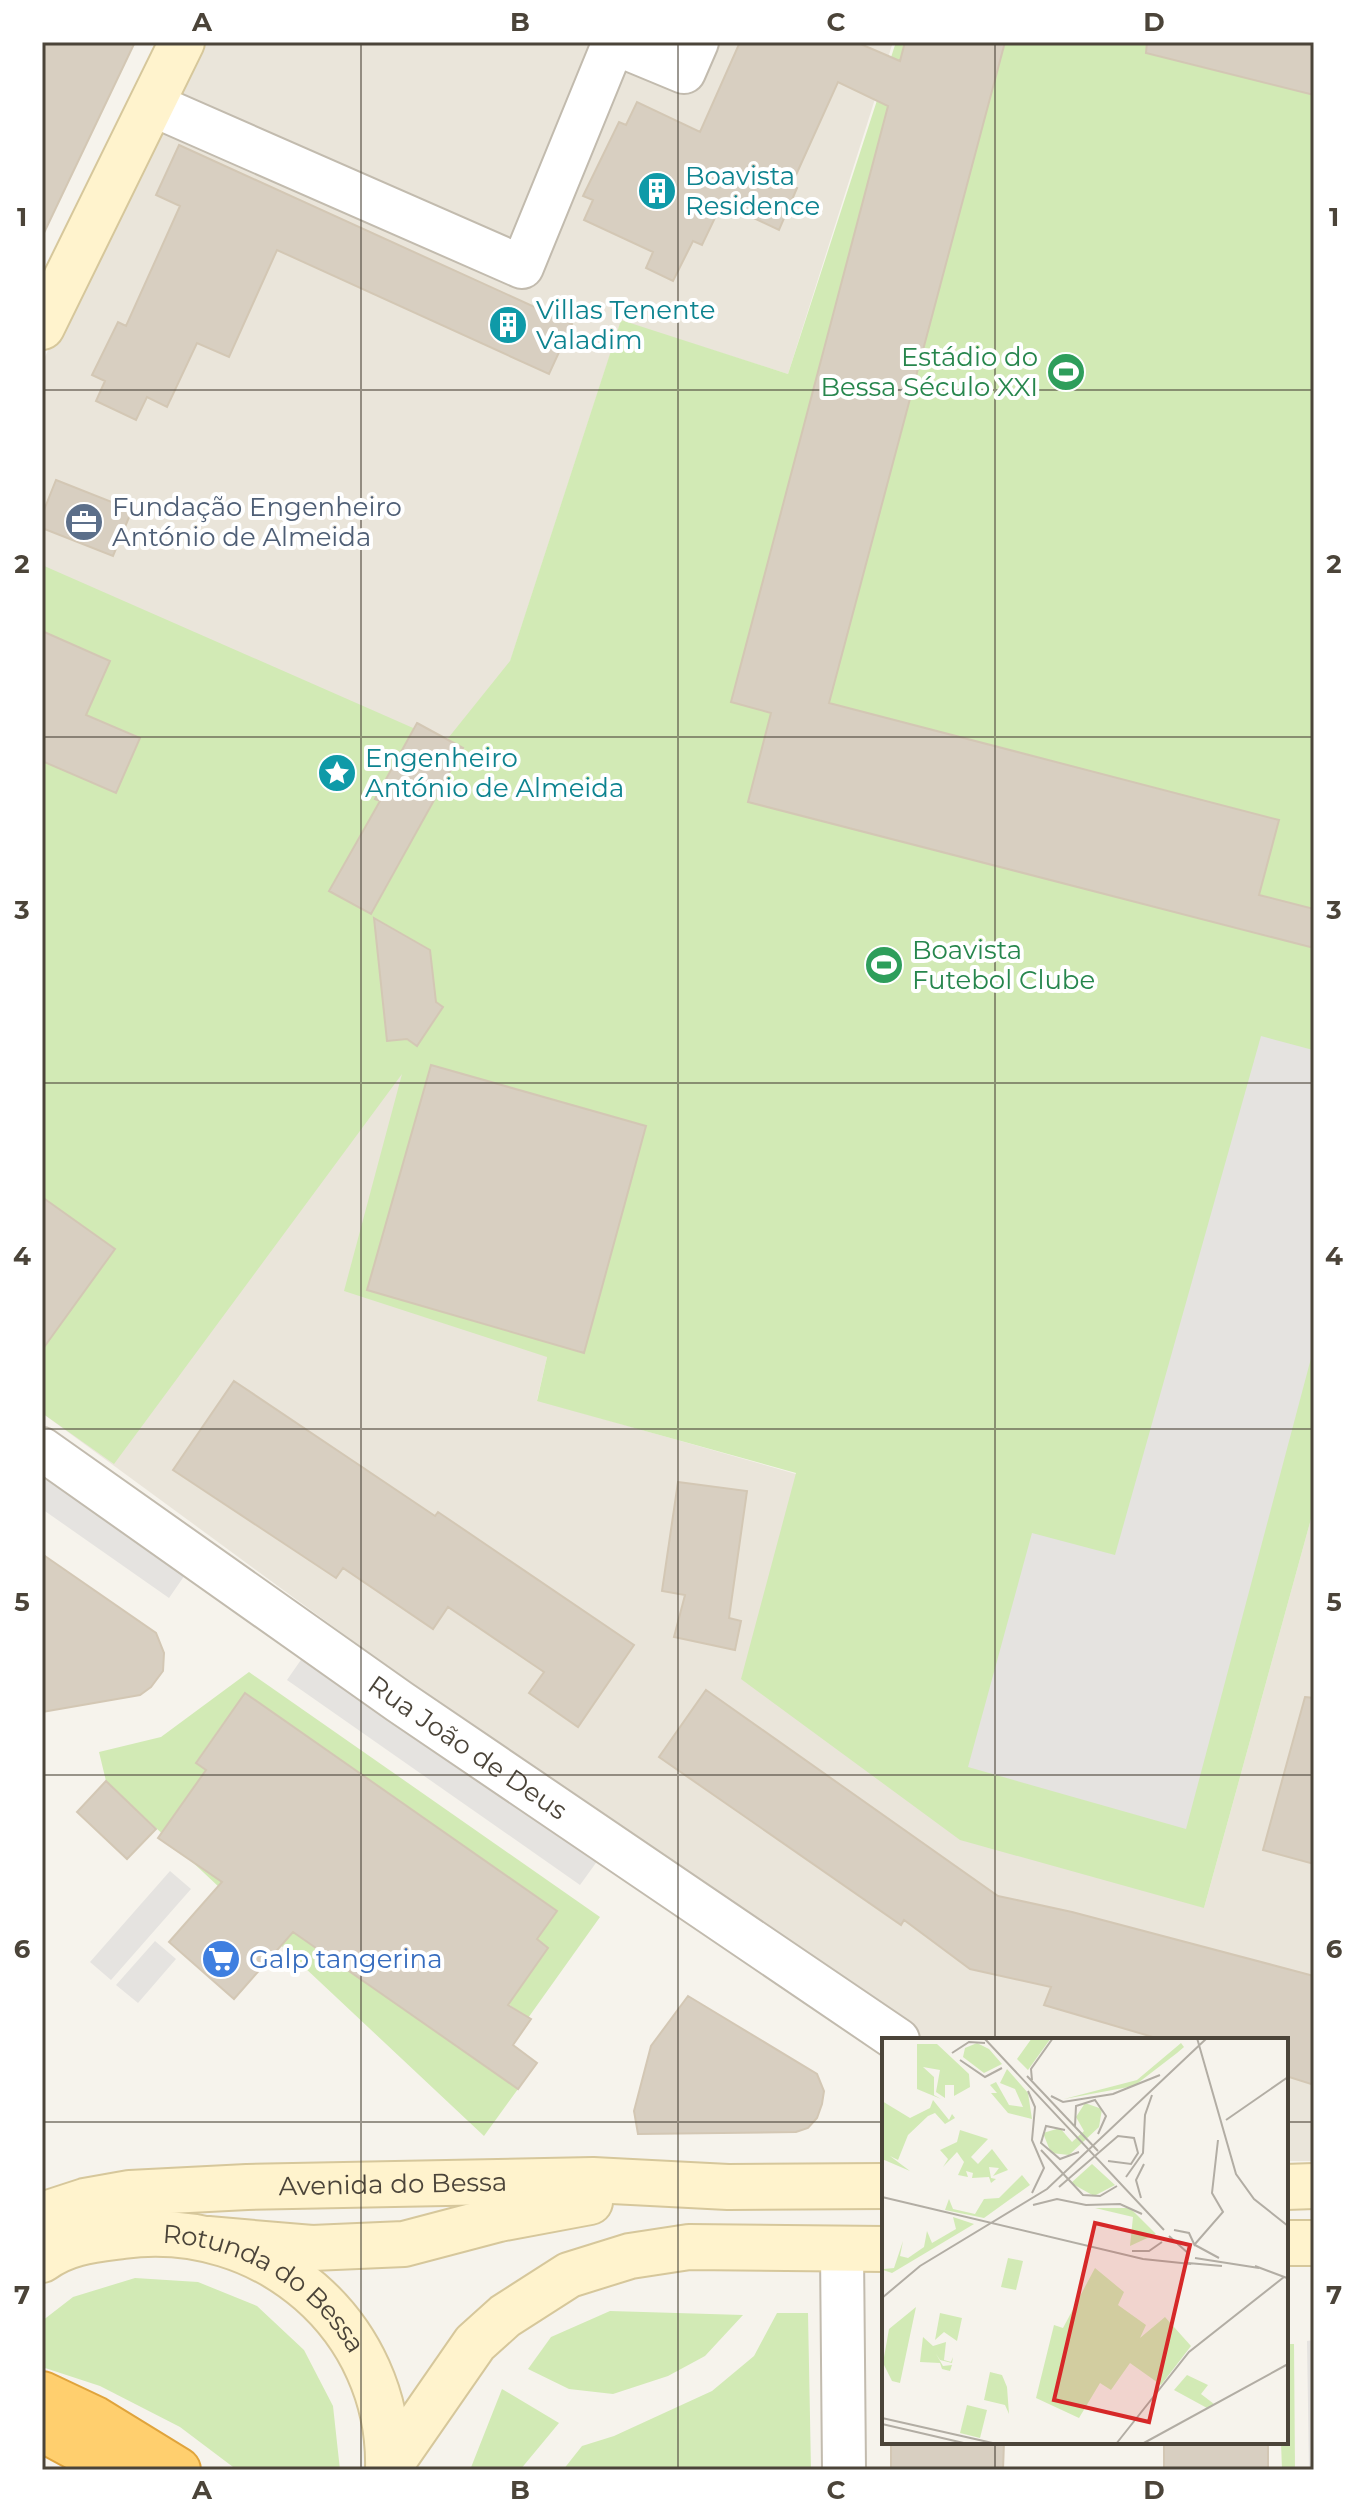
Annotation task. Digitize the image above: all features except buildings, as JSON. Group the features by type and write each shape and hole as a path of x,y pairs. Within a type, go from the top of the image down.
{"highway":[{"path":"42,2394 95,2419 178,2470"},
{"path":"42,2429 118,2470"}],"main road":[{"path":"42,327 182,42"},
{"name":"Avenida do Bessa","path":"51,2244 130,2193 334,2184 593,2180 728,2187 876,2183"},
{"path":"1288,2187 1314,2186"},
{"name":"Avenida do Bessa","path":"208,2239 312,2248 404,2244 547,2209 728,2187"},
{"name":"Rotunda do Bessa","path":"51,2244 177,2232 251,2253 290,2275 324,2304 352,2339 373,2379 385,2422 388,2468"},
{"path":"1288,2243 1314,2243"},
{"path":"388,2468 475,2343 523,2302 569,2275 630,2256 689,2247 863,2250"}],"street":[{"path":"153,105 522,267 614,42 684,72 697,42"},
{"name":"Rua João de Deus","path":"42,1449 400,1702 895,2038"},
{"path":"844,2470 863,2250"}],"shaded area":[{"path":"194,42 893,42 788,374 621,321 510,662 446,742 547,1357 537,1400 796,1474 1204,1908 1314,1508 1314,2161 1288,2161 1288,2038 921,2038 518,1762 42,1413 42,363"},
{"path":"1261,1036 1314,1048 1314,1347 1186,1829 968,1767 1032,1533 1115,1555"},
{"path":"42,1470 187,1572 169,1598 42,1509"},
{"path":"305,1654 598,1860 580,1885 287,1680"},
{"path":"170,1871 191,1889 111,1980 90,1962"},
{"path":"155,1941 176,1959 138,2003 116,1985"},
{"path":"1314,2340 1314,2470 1309,2470 1307,2341"}],"green space":[{"name":"Boavista Futebol Clube","path":"896,42 1314,42 1314,1508 1204,1908 960,1840 741,1679 796,1473 537,1401 547,1357 344,1291 402,1074 114,1464 42,1413 42,565 445,742 510,661 621,320 788,374"},
{"path":"249,1672 600,1917 528,2018 497,1996 520,1988 548,1948 537,1939 556,1910 255,1700 224,1722 196,1762 206,1770 173,1817 518,2089 484,2136 106,1781 99,1752 161,1737"},
{"path":"135,2278 198,2282 257,2306 304,2350 333,2406 340,2470 237,2470 180,2427 100,2386 42,2367 42,2321 73,2297"},
{"path":"610,2311 743,2315 705,2356 668,2376 613,2394 569,2389 528,2369 551,2337"},
{"path":"777,2313 808,2313 811,2470 563,2470 582,2446 614,2436 712,2391 754,2356"},
{"path":"1288,2344 1294,2344 1295,2470 1282,2470 1281,2444 1288,2444"},
{"path":"502,2389 559,2423 520,2470 470,2470"}],"place":[{"name":"Boavista Residence","path":"657,191"},
{"name":"Villas Tenente Valadim","path":"508,325"},
{"name":"Estádio do Bessa Século XXI","path":"1066,372"},
{"name":"Fundação Engenheiro António de Almeida","path":"84,522"},
{"name":"Engenheiro António de Almeida","path":"337,773"},
{"name":"Boavista Futebol Clube","path":"884,965"},
{"name":"Galp tangerina","path":"221,1959"}]}
